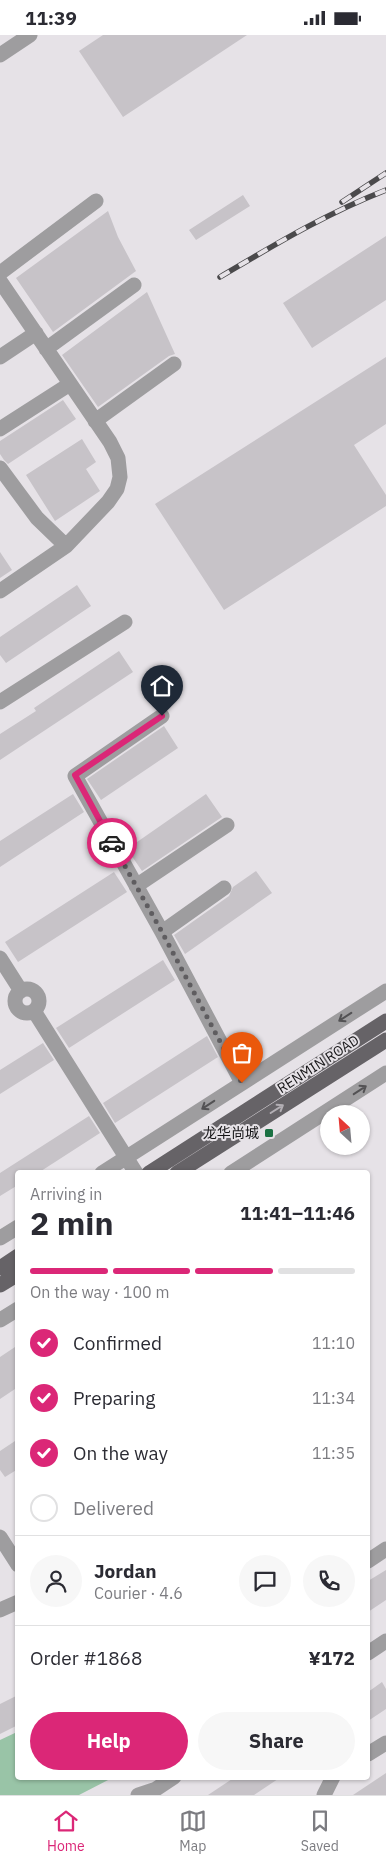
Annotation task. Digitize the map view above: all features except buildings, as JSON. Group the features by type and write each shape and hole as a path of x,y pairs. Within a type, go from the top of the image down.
{"main road":[{"name":"RENMIN ROAD","path":"154,1170 386,1021"},
{"name":"RENMIN ROAD","path":"182,1170 386,1040"},
{"path":"0,1267 15,1258"},
{"path":"0,1285 15,1276"}],"street":[{"path":"0,55 30,35"},
{"path":"0,273 96,201"},
{"path":"0,281 4,296 36,333 110,442 118,458 120,477 117,489 108,502 66,545 0,591"},
{"path":"46,349 134,285"},
{"path":"0,357 36,333"},
{"path":"95,421 174,364"},
{"path":"0,429 70,384"},
{"path":"0,468 37,518 66,545"},
{"path":"0,702 125,622"},
{"path":"162,716 75,775 162,932 242,1083"},
{"path":"136,886 227,825"},
{"path":"162,932 224,888"},
{"path":"0,958 21,991 29,990 38,997 39,1004 34,1011 134,1170"},
{"path":"106,1170 386,991"},
{"path":"235,1170 386,1073"},
{"path":"0,1238 15,1229"},
{"path":"0,1320 15,1311"},
{"path":"0,1537 15,1560"},
{"path":"370,1560 386,1549"},
{"path":"0,1610 15,1603"},
{"path":"370,1650 386,1641"},
{"path":"370,1753 386,1743"},
{"path":"138,1795 168,1780"},
{"path":"324,1795 332,1780"}],"green space":[{"path":"15,1733 15,1780 108,1780 79,1795 0,1795 0,1740"}],"railway":[{"path":"342,202 386,173"},
{"path":"220,277 322,219 386,190"}],"way so far":[{"path":"112,843 162,932 242,1083"}],"place":[{"name":"龙华尚城","path":"269,1133"}],"route":[{"path":"112,843 75,775 162,716"}]}
